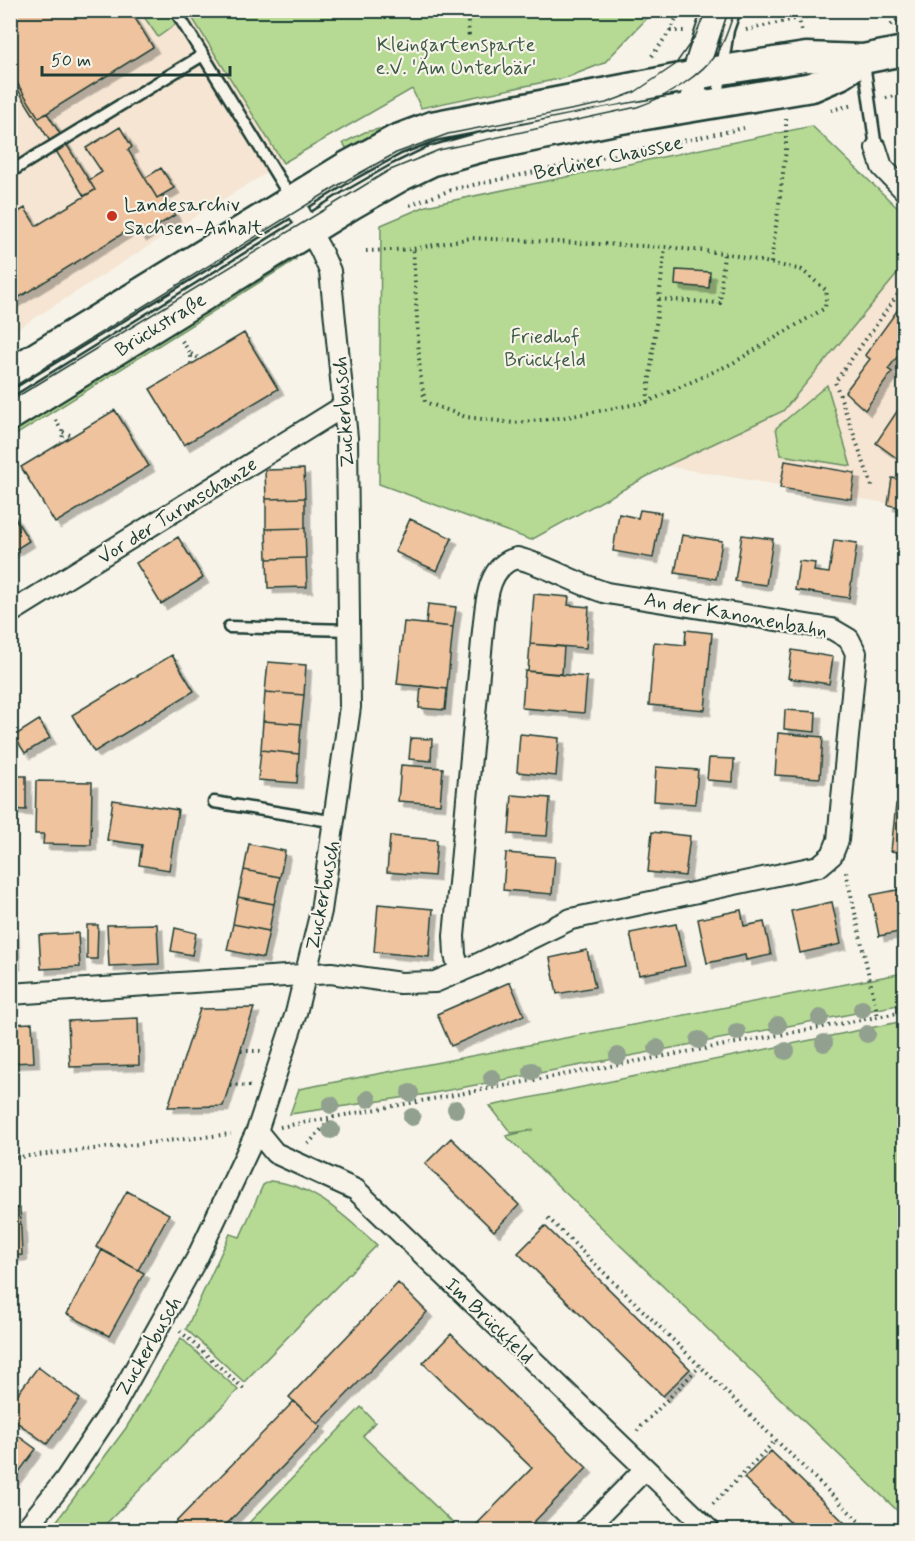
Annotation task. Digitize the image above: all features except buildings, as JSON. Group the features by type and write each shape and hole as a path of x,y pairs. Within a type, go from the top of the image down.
{"main road":[{"name":"Berliner Chaussee","path":"292,200 373,152 432,126 722,70 806,57 863,59 904,51"},
{"name":"Berliner Chaussee","path":"310,231 400,177 445,158 490,146 705,104 812,87 840,75 863,59"},
{"name":"Brückstraße","path":"10,373 292,200"},
{"name":"Brückstraße","path":"10,416 310,231"}],"street":[{"path":"705,104 694,75 717,24"},
{"path":"876,148 882,167 904,190"},
{"name":"Zuckerbusch","path":"25,1530 65,1480 115,1405 197,1258 257,1131 305,975 321,911 336,822 351,707 348,480 344,406 330,271 292,200"},
{"name":"Vor der Turmschanze","path":"10,613 344,406"},
{"name":"An der Kanonenbahn","path":"460,972 455,955 454,936 483,631 491,581 500,566 511,559 517,558 539,564 585,586 607,593 832,629 849,639 856,653 838,840 832,855"},
{"path":"10,994 331,973 400,983 435,982 571,919 819,866 832,855"},
{"name":"Im Brückfeld","path":"257,1131 275,1153 356,1190 704,1525"},
{"path":"585,1530 645,1469"}],"lane":[{"path":"176,10 292,200"},
{"path":"705,104 722,70 717,24 735,10"},
{"path":"10,172 202,55"},
{"path":"863,59 876,148"},
{"path":"229,627 351,630"},
{"path":"214,802 336,822"}],"path":[{"path":"466,10 469,38"},
{"path":"648,62 670,31 680,10"},
{"path":"670,31 717,24 749,30 835,10"},
{"path":"829,110 904,94"},
{"path":"774,122 797,117"},
{"path":"771,263 786,150 786,119"},
{"name":"Berliner Chaussee","path":"400,209 454,189 752,126"},
{"path":"366,251 413,249 471,238 665,247 724,254 802,270 827,291 825,308 733,363 647,402 567,417 514,423 466,417 425,402 420,374 413,249"},
{"path":"647,402 665,247"},
{"path":"659,299 720,303 724,254"},
{"path":"872,486 835,382 904,286"},
{"path":"182,341 191,354 201,359"},
{"path":"191,354 191,365"},
{"path":"55,420 63,432 72,436"},
{"path":"62,442 63,432"},
{"path":"832,855 847,873 878,1017"},
{"path":"10,1158 257,1131 904,1011"},
{"path":"241,1051 266,1051 264,1058"},
{"path":"230,1085 253,1086 249,1095"},
{"path":"306,1147 333,1117"},
{"path":"227,1144 236,1124"},
{"path":"548,1218 868,1530"},
{"path":"179,1331 246,1391"},
{"path":"621,1446 700,1366"},
{"path":"704,1525 776,1440"}],"shaded area":[{"path":"11,11 405,11 357,118 207,209 11,333"},
{"path":"904,266 904,506 666,466 783,411"}],"green space":[{"name":"Kleingartensparte e.V. 'Am Unterbär'","path":"140,11 654,11 604,63 568,77 421,108 412,89 283,163 190,14 158,37"},
{"path":"421,120 351,155 343,143 365,132"},
{"name":"Friedhof Brückfeld","path":"812,126 904,214 904,266 783,411 666,466 531,540 379,484 381,225 426,206"},
{"path":"284,260 295,260 11,438 11,425"},
{"path":"827,385 851,466 781,455 776,428"},
{"path":"904,973 904,1004 428,1094 290,1114 299,1089"},
{"path":"904,1021 904,1517 506,1136 533,1130 511,1133 490,1106"},
{"path":"270,1181 301,1188 315,1195 377,1245 244,1382 186,1329 230,1234 240,1237 263,1185"},
{"path":"181,1338 238,1390 100,1530 50,1530 126,1428"},
{"path":"361,1407 375,1422 363,1436 459,1529 242,1530"}],"tram line":[{"path":"10,389 342,183 396,153 448,134 606,103 635,92 675,65 696,35 706,10"},
{"path":"10,401 388,171 439,150 637,107 660,98 693,77 712,60 726,36 735,10"}],"place":[{"name":"Landesarchiv Sachsen-Anhalt","path":"112,216"}]}
